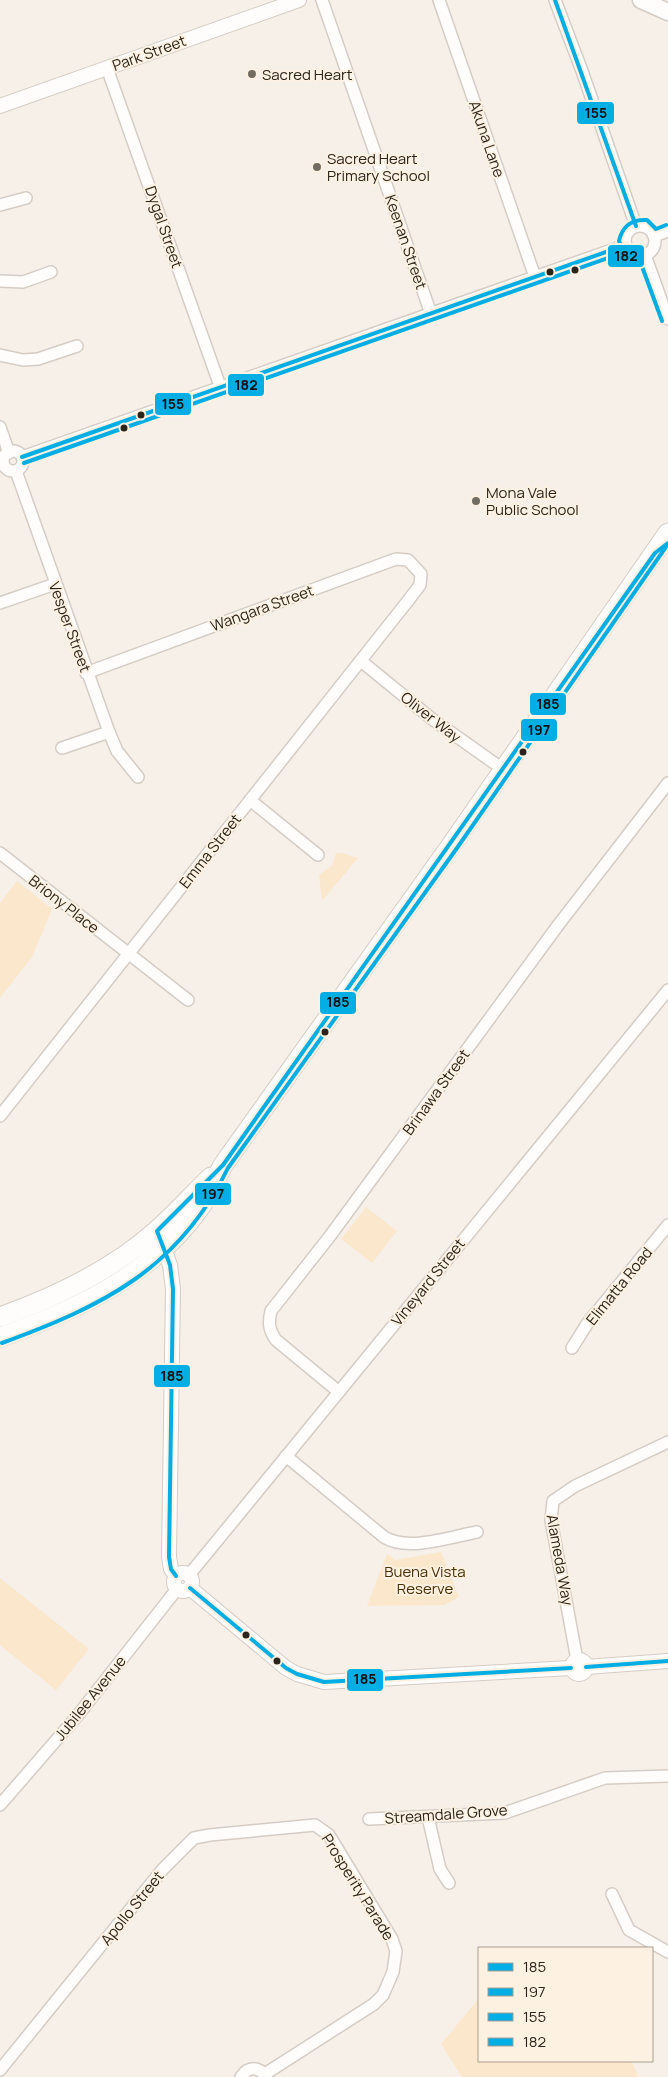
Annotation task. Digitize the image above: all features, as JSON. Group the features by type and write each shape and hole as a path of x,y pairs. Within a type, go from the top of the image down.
{"highway":[{"path":"0,1337 72,1309 113,1287 160,1239 223,1165 662,548 668,533"},
{"path":"0,1317 34,1305 86,1280 117,1261 160,1239"}],"main road":[{"path":"641,0 668,12"}],"street":[{"name":"Park Street","path":"0,106 299,0"},
{"name":"Keenan Street","path":"322,0 431,314"},
{"name":"Akuna Lane","path":"439,0 535,277"},
{"path":"555,0 636,226"},
{"name":"Dygal Street","path":"108,68 220,386"},
{"path":"0,205 26,198"},
{"path":"636,226 645,226 654,236 654,245 645,255 636,255 626,245 626,236 636,226"},
{"path":"654,236 668,232"},
{"path":"22,457 626,245"},
{"path":"645,255 668,319"},
{"path":"0,280 22,282 50,272"},
{"path":"0,355 23,360 38,360 77,346"},
{"path":"0,427 9,452"},
{"path":"9,452 18,452 22,457 22,464 16,471 10,470 2,464 9,452"},
{"name":"Vesper Street","path":"16,471 86,673 109,732 117,751 138,777"},
{"name":"Wangara Street","path":"86,673 396,559 403,558 414,563 421,574 420,586"},
{"path":"0,603 55,584"},
{"name":"Emma Street","path":"0,1116 420,586"},
{"name":"Oliver Way","path":"361,661 432,719 504,770"},
{"path":"62,748 109,732"},
{"name":"Brinawa Street","path":"339,1392 276,1340 270,1331 269,1320 271,1311 330,1236 559,924 668,783"},
{"path":"250,800 318,855"},
{"name":"Briony Place","path":"0,853 188,1000"},
{"name":"Vineyard Street","path":"183,1582 668,990"},
{"name":"Elimatta Road","path":"572,1348 587,1324 668,1225"},
{"path":"160,1239 170,1265 172,1290 169,1557 171,1569 183,1582 286,1668 297,1674 324,1682 668,1661"},
{"name":"Alameda Way","path":"578,1665 551,1520 553,1501 575,1486 668,1442"},
{"path":"286,1456 389,1540 411,1544 477,1532"},
{"name":"Jubilee Avenue","path":"0,1805 78,1715 183,1582"},
{"name":"Streamdale Grove","path":"369,1819 505,1813 605,1778 668,1776"},
{"path":"428,1817 440,1869 449,1883"},
{"name":"Prosperity Parade","path":"241,2077 245,2071 254,2068 266,2076 374,2004 390,1984 395,1962 392,1939 328,1835 315,1825 308,1826"},
{"name":"Apollo Street","path":"0,2070 163,1869 194,1838 308,1826"},
{"path":"612,1894 629,1930 668,1952"}],"green space":[{"path":"336,853 343,853 358,858 322,901 319,875 332,866"},
{"path":"17,881 52,909 32,957 0,998 0,903"},
{"path":"366,1207 397,1231 372,1263 341,1239"},
{"name":"Buena Vista Reserve","path":"441,1552 459,1597 444,1605 367,1606 387,1554 395,1560"},
{"path":"0,1578 89,1649 56,1690 0,1645"},
{"path":"478,1999 478,2062 632,2062 639,2077 462,2077 441,2044"}],"transit line":[{"name":"155","path":"555,0 636,226"},
{"name":"182","path":"662,321 640,261 627,258 619,241 625,228 632,222 647,220 656,229 666,225"},
{"name":"155","path":"22,457 626,245"},
{"name":"182","path":"24,463 628,251"},
{"name":"185","path":"176,1576 171,1569 169,1557 173,1289 170,1265 157,1231 223,1165 655,553 668,543"},
{"name":"197","path":"2,1343 39,1329 105,1298 134,1280 162,1258 186,1233 208,1203 228,1168 457,848 668,544"},
{"name":"185","path":"190,1588 286,1668 297,1674 324,1682 571,1668"},
{"name":"185","path":"586,1667 668,1661"}],"place":[{"name":"Sacred Heart","path":"252,74"},
{"name":"Sacred Heart Primary School","path":"317,167"},
{"name":"Mona Vale Public School","path":"476,501"}]}
